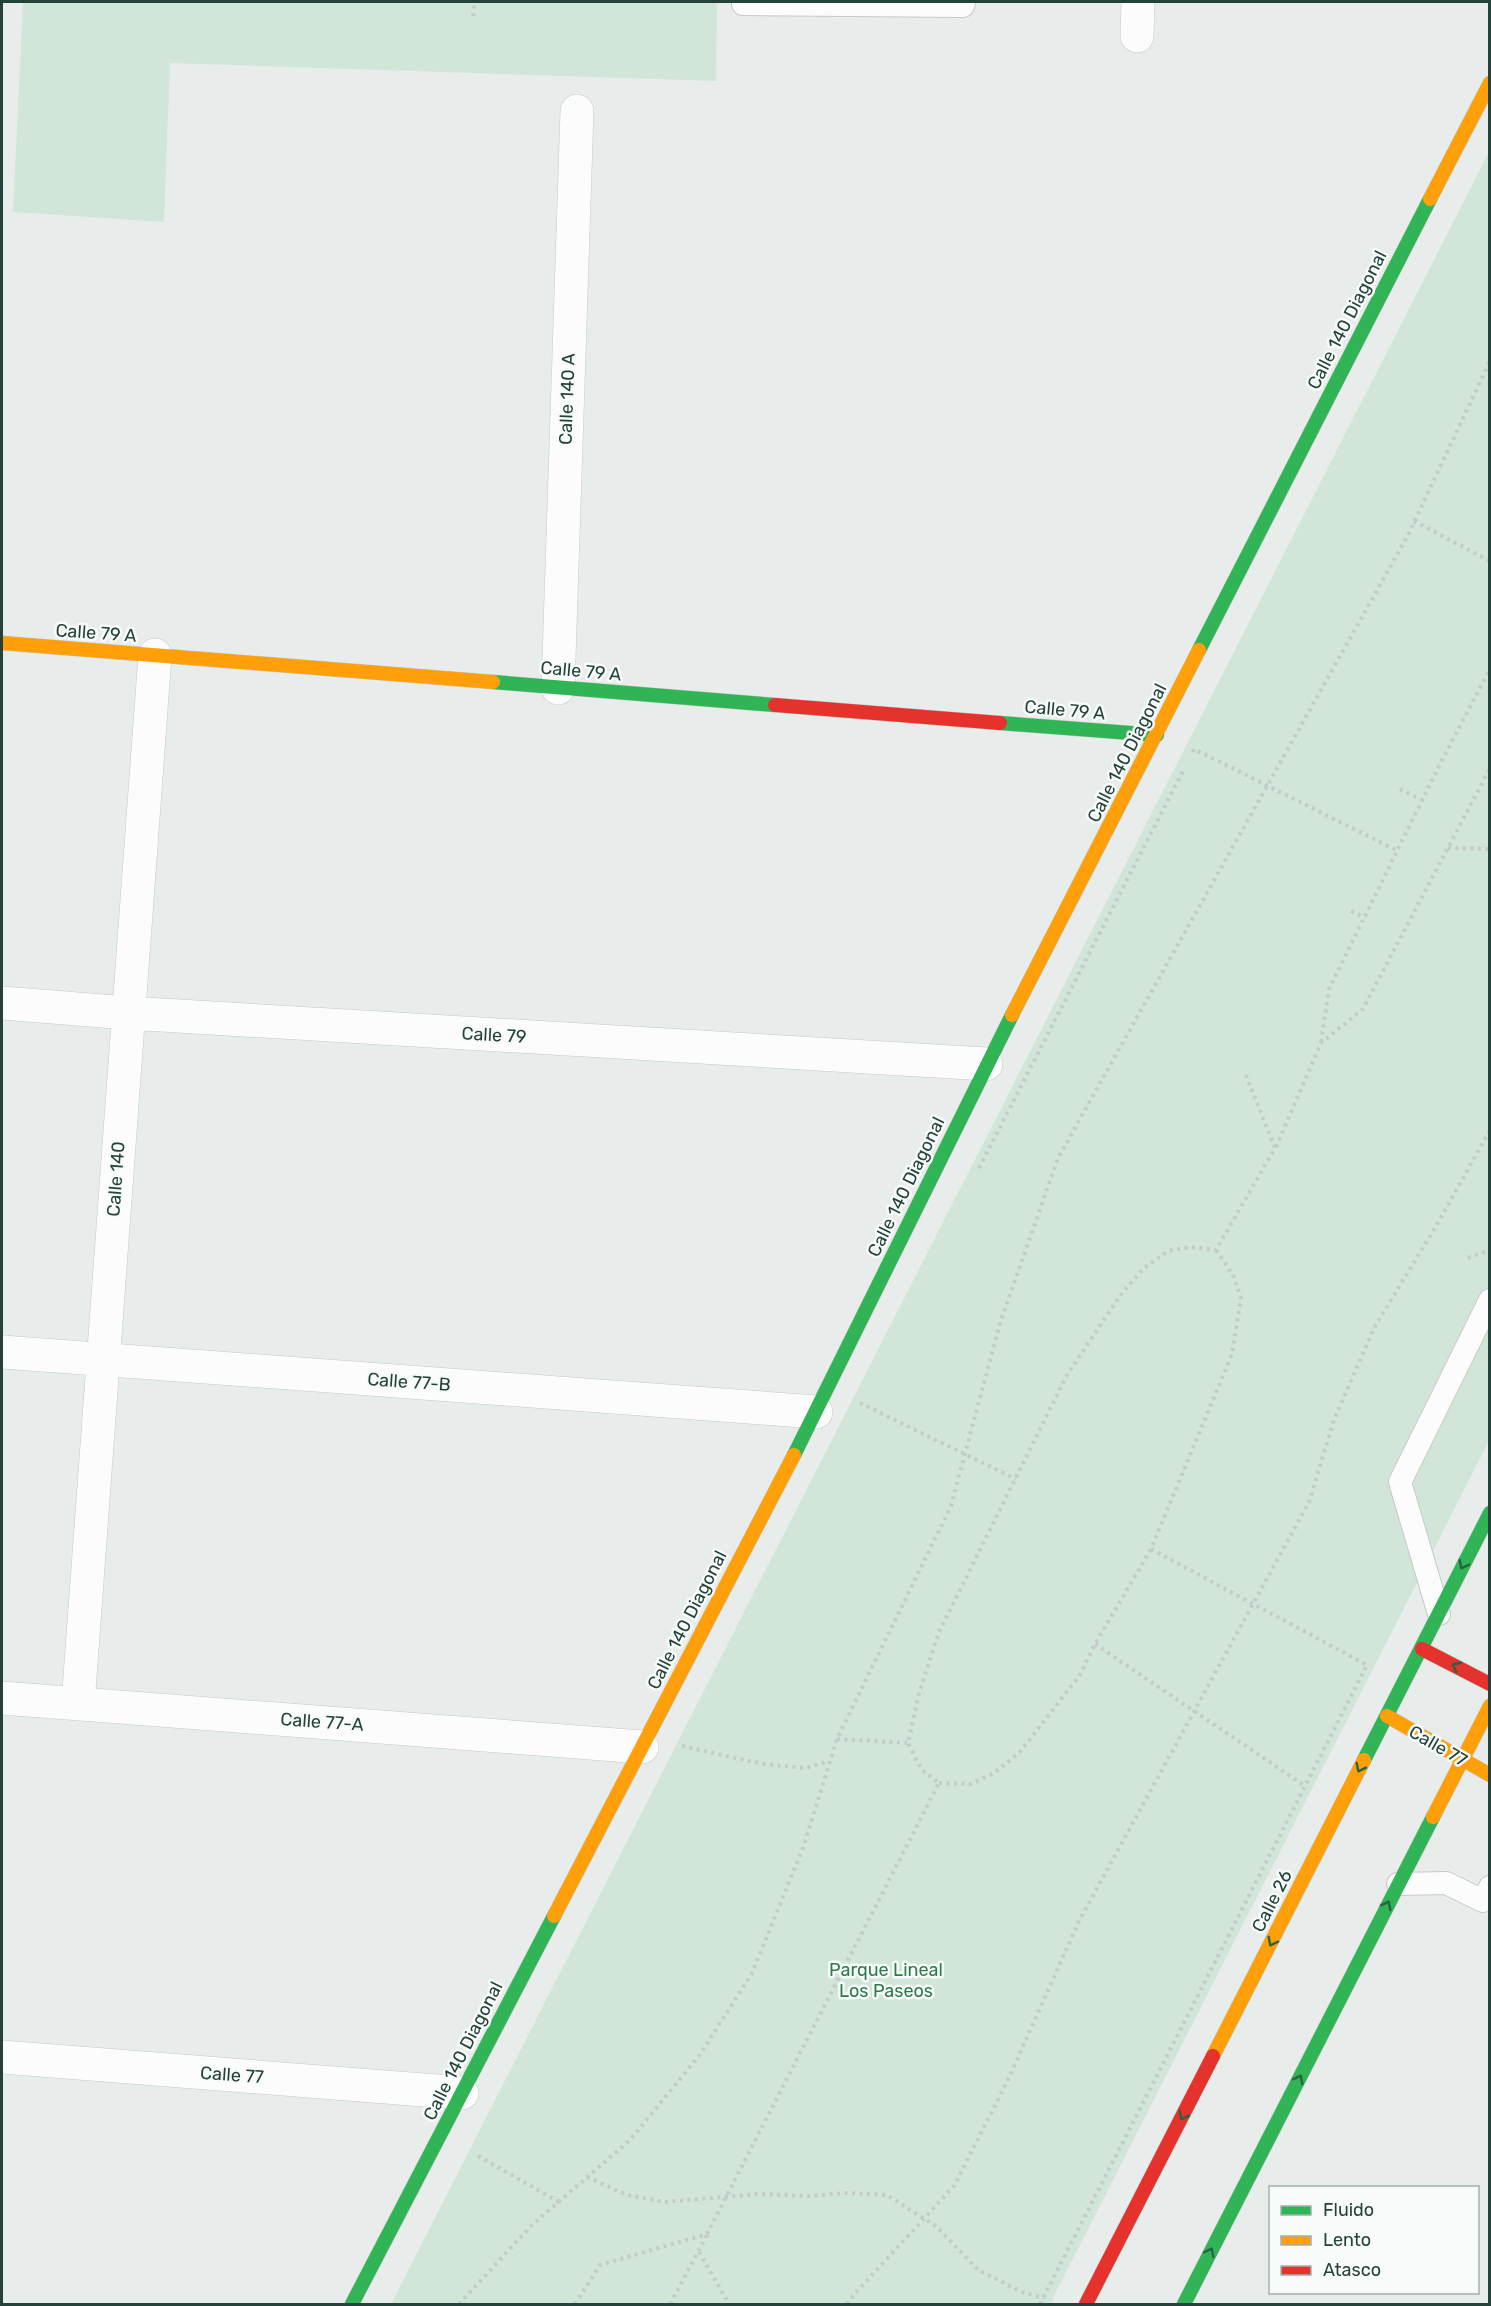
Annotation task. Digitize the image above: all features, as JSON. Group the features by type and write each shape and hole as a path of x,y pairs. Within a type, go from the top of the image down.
{"street":[{"path":"1137,36 1138,2"},
{"name":"Calle 140 Diagonal","path":"352,2304 816,1412 986,1064 1490,83"},
{"name":"Calle 140 A","path":"558,688 577,111"},
{"name":"Calle 79 A","path":"2,643 1157,735"},
{"name":"Calle 140","path":"78,1704 155,655"},
{"name":"Calle 79","path":"2,1003 128,1013 986,1064"},
{"name":"Calle 77-B","path":"2,1352 816,1412"},
{"name":"Calle 26","path":"1086,2304 1490,1513"},
{"path":"1422,1648 1490,1684"},
{"name":"Calle 77-A","path":"2,1698 642,1747"},
{"path":"1184,2304 1490,1706"},
{"name":"Calle 77","path":"1387,1716 1490,1775"},
{"name":"Calle 77","path":"2,2057 462,2092"}],"lane":[{"path":"743,2 743,4 963,6 963,2"},
{"path":"1439,1614 1400,1482 1490,1300"},
{"path":"1398,1884 1446,1882 1483,1901 1490,1887"}],"path":[{"path":"473,16 475,2"},
{"path":"459,2304 532,2225 629,2141 699,2056 752,1973 802,1848 837,1739 951,1506 1000,1323 1058,1158 1414,520 1490,361"},
{"path":"1414,520 1490,561"},
{"path":"1216,1250 1275,1148 1321,1043 1329,989 1422,800 1490,669"},
{"path":"978,1171 1194,749 1398,851"},
{"path":"1321,1043 1363,1008 1490,768"},
{"path":"1400,789 1422,800"},
{"path":"1448,848 1490,849"},
{"path":"1351,910 1365,918"},
{"path":"1245,1073 1275,1148"},
{"path":"847,2304 954,2186 1008,2079 1079,1921 1309,1502 1334,1419 1374,1328 1435,1228 1490,1130"},
{"path":"1190,1247 1216,1250 1233,1275 1241,1298 1232,1354 1151,1549 1095,1644 1080,1675 1019,1753 994,1773 971,1784 939,1783 921,1769 908,1743 918,1693 939,1632 1016,1479 1067,1375 1122,1293 1143,1269 1168,1251 1190,1247"},
{"path":"1468,1258 1490,1250"},
{"path":"853,1413 864,1392"},
{"path":"859,1402 1016,1479"},
{"path":"1040,2304 1367,1665 1151,1549"},
{"path":"1095,1644 1305,1786"},
{"path":"687,1736 682,1747 763,1764 806,1768 830,1761"},
{"path":"837,1739 908,1743"},
{"path":"670,2304 939,1783"},
{"path":"478,2156 559,2202"},
{"path":"587,2177 627,2194 666,2202 758,2194 887,2195 937,2227 978,2270 1022,2292 1044,2298"},
{"path":"575,2304 600,2265 707,2234"},
{"path":"698,2251 729,2304"}],"green space":[{"path":"23,2 717,2 716,81 170,63 164,222 13,212"},
{"name":"Parque Lineal Los Paseos","path":"1489,152 1489,1441 1050,2304 391,2304"}],"traffic: fast":[{"path":"1199,650 1430,199"},
{"path":"493,682 775,705"},
{"path":"1000,723 1157,735"},
{"path":"794,1455 1012,1015"},
{"path":"1364,1760 1490,1513"},
{"path":"1184,2304 1433,1817"},
{"path":"352,2304 554,1916"}],"traffic: slow":[{"path":"1430,199 1490,83"},
{"path":"2,643 493,682"},
{"path":"1012,1015 1199,650"},
{"path":"554,1916 794,1455"},
{"path":"1433,1817 1490,1706"},
{"path":"1387,1716 1490,1775"},
{"path":"1213,2056 1364,1760"}],"traffic: jam":[{"path":"775,705 1000,723"},
{"path":"1422,1649 1490,1684"},
{"path":"1086,2304 1213,2056"}]}
